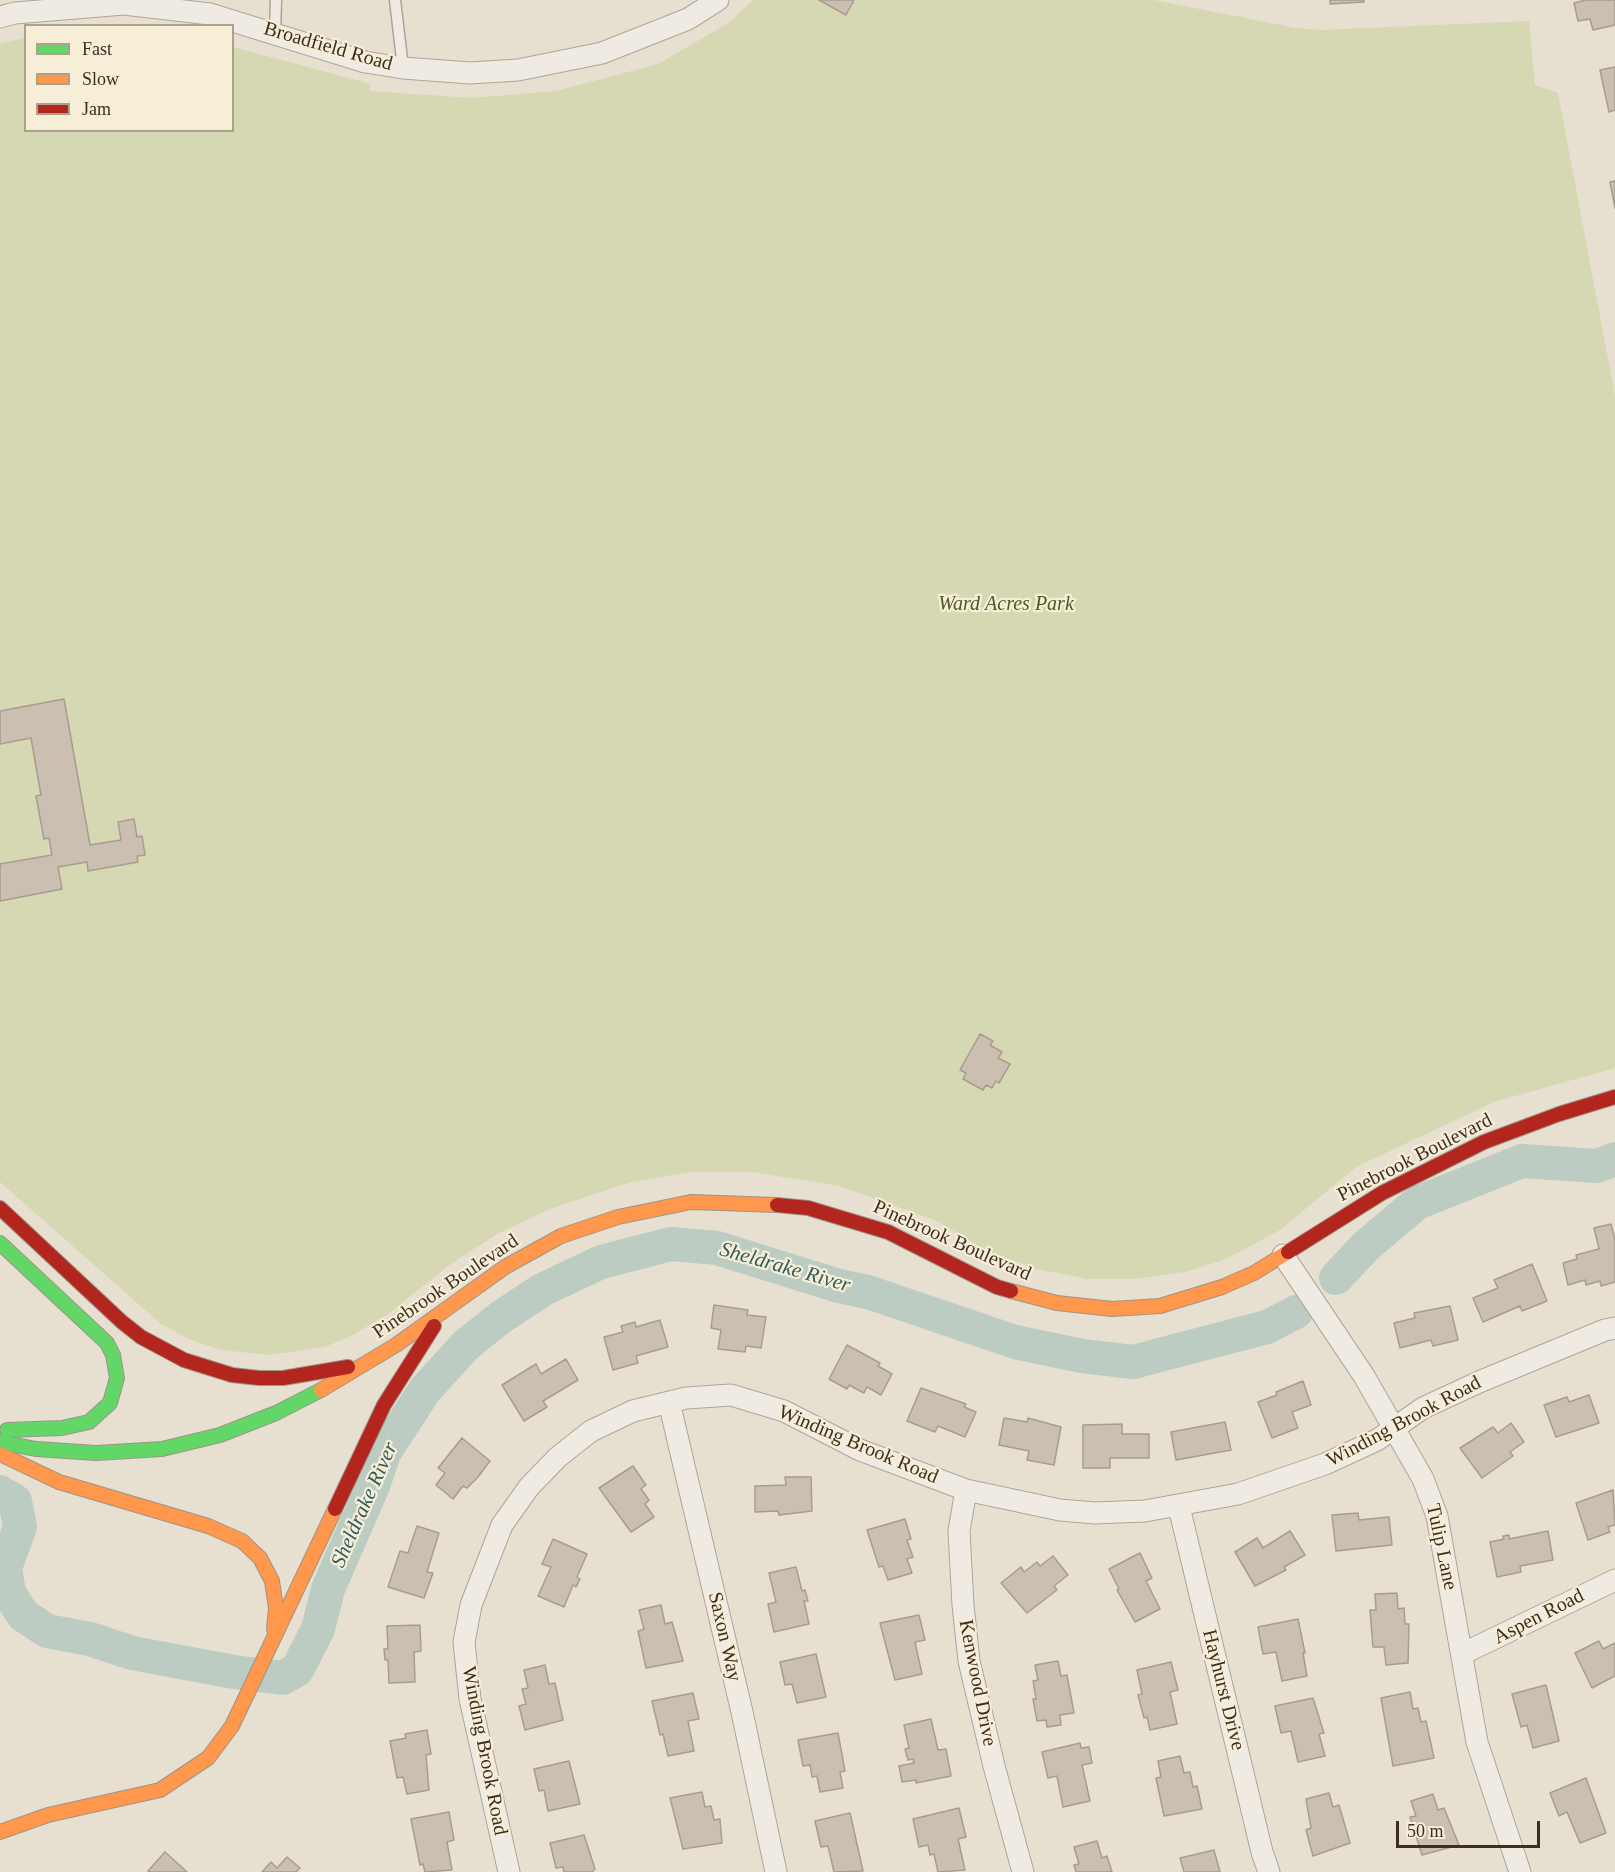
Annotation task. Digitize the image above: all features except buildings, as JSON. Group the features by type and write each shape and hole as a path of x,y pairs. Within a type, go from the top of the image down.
{"street":[{"name":"Broadfield Road","path":"0,17 15,13 125,2 210,14 275,32 365,62 403,68 470,73 518,70 602,53 688,19 718,0"},
{"name":"Pinebrook Boulevard","path":"0,1442 36,1449 96,1453 162,1449 191,1443 276,1413 363,1365 505,1267 561,1236 618,1217 691,1202 780,1204 834,1214 914,1243 997,1287 1026,1296 1086,1307 1112,1309 1160,1306 1222,1287 1254,1273 1382,1192 1484,1142 1559,1114 1615,1097"},
{"path":"0,1208 122,1322 141,1337 184,1360 232,1375 259,1378 283,1377 363,1365"},
{"path":"0,1243 107,1343 113,1354 117,1378 110,1402 101,1414 89,1422 62,1428 0,1431"},
{"name":"Tulip Lane","path":"1283,1255 1364,1377 1423,1479 1437,1516 1477,1742 1520,1872"},
{"path":"0,1832 48,1815 145,1795 176,1781 208,1758 219,1744 253,1683 384,1405 444,1311"},
{"name":"Winding Brook Road","path":"509,1872 470,1699 464,1642 471,1605 502,1525 529,1487 551,1464 591,1431 633,1411 686,1398 720,1396 742,1398 784,1411 860,1450 966,1490 1060,1510 1095,1514 1179,1507 1239,1494 1325,1464 1377,1440 1423,1408 1479,1382 1615,1328"},
{"name":"Saxon Way","path":"669,1402 776,1872"},
{"path":"0,1454 58,1482 208,1526 242,1541 260,1558 272,1581 276,1608 271,1643"},
{"name":"Kenwood Drive","path":"966,1490 959,1531 969,1661 994,1766 1023,1872"},
{"name":"Hayhurst Drive","path":"1179,1507 1259,1841 1269,1872"},
{"name":"Aspen Road","path":"1462,1654 1615,1580"},
{"path":"17,1813 48,1815"}],"lane":[{"path":"275,32 276,0"},
{"path":"395,0 403,68"}],"green space":[{"name":"Ward Acres Park","path":"753,0 1154,0 1296,28 1319,30 1529,21 1535,85 1558,93 1615,396 1615,1068 1494,1102 1356,1167 1280,1230 1226,1259 1186,1272 1134,1279 1087,1279 1037,1269 985,1250 937,1221 839,1186 752,1172 690,1172 631,1182 550,1209 497,1234 448,1266 387,1315 353,1335 325,1347 270,1355 221,1350 191,1340 161,1324 0,1182 0,43 24,38 24,132 234,132 234,47 371,84 370,91 472,98 556,91 658,64 730,22"}],"waterway":[{"name":"Sheldrake River","path":"1336,1278 1366,1246 1417,1203 1522,1161 1597,1166 1615,1159"},
{"name":"Sheldrake River","path":"0,1492 15,1501 20,1527 5,1568 9,1593 23,1615 47,1631 90,1639 132,1653 234,1672 283,1678 297,1670 318,1629 328,1589 373,1486 384,1453 425,1390 466,1345 501,1317 542,1290 601,1262 671,1244 717,1248 839,1286 868,1292 1015,1342 1082,1356 1133,1362 1267,1327 1296,1312"}],"traffic: fast":[{"path":"0,1243 107,1343 113,1355 117,1378 110,1403 89,1422 62,1428 7,1430"},
{"path":"0,1442 36,1449 96,1453 162,1449 220,1435 276,1413 321,1390"}],"traffic: slow":[{"path":"321,1390 396,1345 505,1267 561,1236 618,1217 691,1202 777,1205"},
{"path":"1011,1291 1057,1303 1112,1309 1160,1306 1222,1287 1254,1273 1288,1252"},
{"path":"0,1454 59,1482 208,1526 242,1541 260,1558 272,1581 276,1608 274,1629"},
{"path":"0,1832 48,1815 160,1790 208,1758 232,1726 335,1509"}],"traffic: jam":[{"path":"1288,1252 1382,1193 1484,1142 1559,1114 1615,1097"},
{"path":"777,1205 808,1208 888,1232 997,1287 1011,1291"},
{"path":"0,1208 122,1322 141,1337 184,1360 232,1375 259,1378 283,1378 348,1367"},
{"path":"335,1509 384,1405 434,1326"}]}
